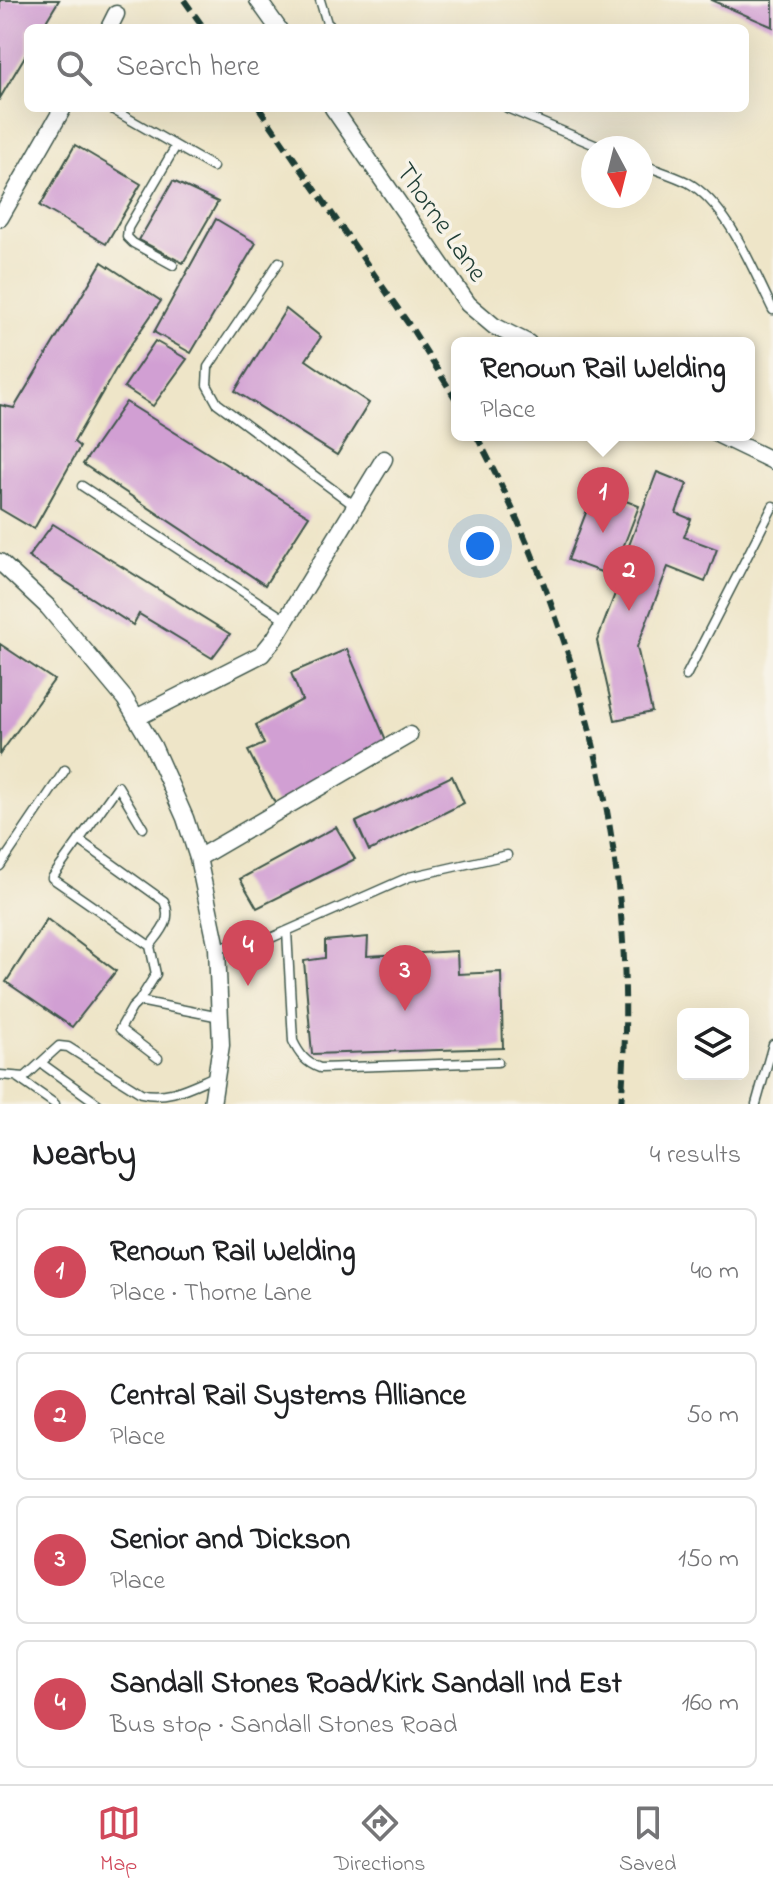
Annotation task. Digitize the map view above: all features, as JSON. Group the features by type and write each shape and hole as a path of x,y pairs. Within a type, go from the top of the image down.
{"street":[{"path":"258,0 275,24"},
{"path":"0,218 61,112"},
{"name":"Thorne Lane","path":"336,112 468,304 494,326 516,337"},
{"path":"731,441 773,461"},
{"path":"138,717 262,654 384,459"},
{"path":"0,562 48,607 138,717 185,818 198,858 217,948 221,1045 212,1104"},
{"path":"198,858 409,735"}],"lane":[{"path":"320,0 328,24"},
{"path":"117,112 213,167"},
{"path":"516,112 581,139"},
{"path":"173,265 127,237 128,228 176,146"},
{"path":"653,169 689,183 711,201 739,242 773,310"},
{"path":"279,262 208,367 207,385 217,403 355,506"},
{"path":"82,486 286,620"},
{"path":"686,676 773,506"},
{"path":"0,866 65,770"},
{"path":"143,828 118,786 52,878 150,946 156,974 120,1029 158,1058"},
{"path":"79,840 164,901 168,921 150,946"},
{"path":"217,948 271,938 409,877 507,855"},
{"path":"287,931 293,1041 299,1053 311,1064 320,1068 498,1062"},
{"path":"139,1001 220,1017"},
{"path":"756,1104 773,1044"},
{"path":"0,1075 25,1077 59,1046 68,1047 141,1093 154,1096 169,1095 216,1075"},
{"path":"41,1063 98,1104"},
{"path":"18,1078 55,1104"}],"building":[{"path":"0,0 59,0 44,24 24,24 24,58 0,98"},
{"path":"711,0 773,0 773,27"},
{"path":"75,145 141,184 106,244 40,206"},
{"path":"173,181 218,202 183,263 139,240"},
{"path":"216,219 256,243 191,353 154,332"},
{"path":"102,262 161,301 125,353 74,442 80,447 34,529 0,509 0,405 14,408"},
{"path":"286,309 321,337 306,360 369,403 337,455 235,391"},
{"path":"155,341 187,359 153,406 124,387"},
{"path":"126,402 309,516 265,585 83,464"},
{"path":"657,472 687,484 676,513 691,519 684,537 717,549 705,582 668,567 637,647 652,712 615,720 597,641"},
{"path":"595,489 639,506 612,576 568,560"},
{"path":"53,524 230,634 212,658 139,614 133,625 28,557"},
{"path":"0,644 54,680 0,754"},
{"path":"347,649 389,747 276,805 248,751 264,744 256,725 302,700 291,673"},
{"path":"452,776 464,803 369,851 356,822"},
{"path":"336,827 355,859 257,908 240,879"},
{"path":"47,919 116,971 72,1027 6,982"},
{"path":"368,937 367,956 457,951 458,974 501,972 503,1048 312,1054 304,961 325,958 325,941"}],"railway":[{"path":"184,0 201,24"},
{"path":"262,112 412,329 451,391"},
{"path":"479,441 514,512 547,592 574,675 596,759 613,845 622,931 625,1018 621,1104"}],"place":[{"name":"Renown Rail Welding","path":"603,533"},
{"name":"Central Rail Systems Alliance","path":"629,611"},
{"name":"Sandall Stones Road/Kirk Sandall Ind Est","path":"248,986"},
{"name":"Senior and Dickson","path":"405,1011"}]}
